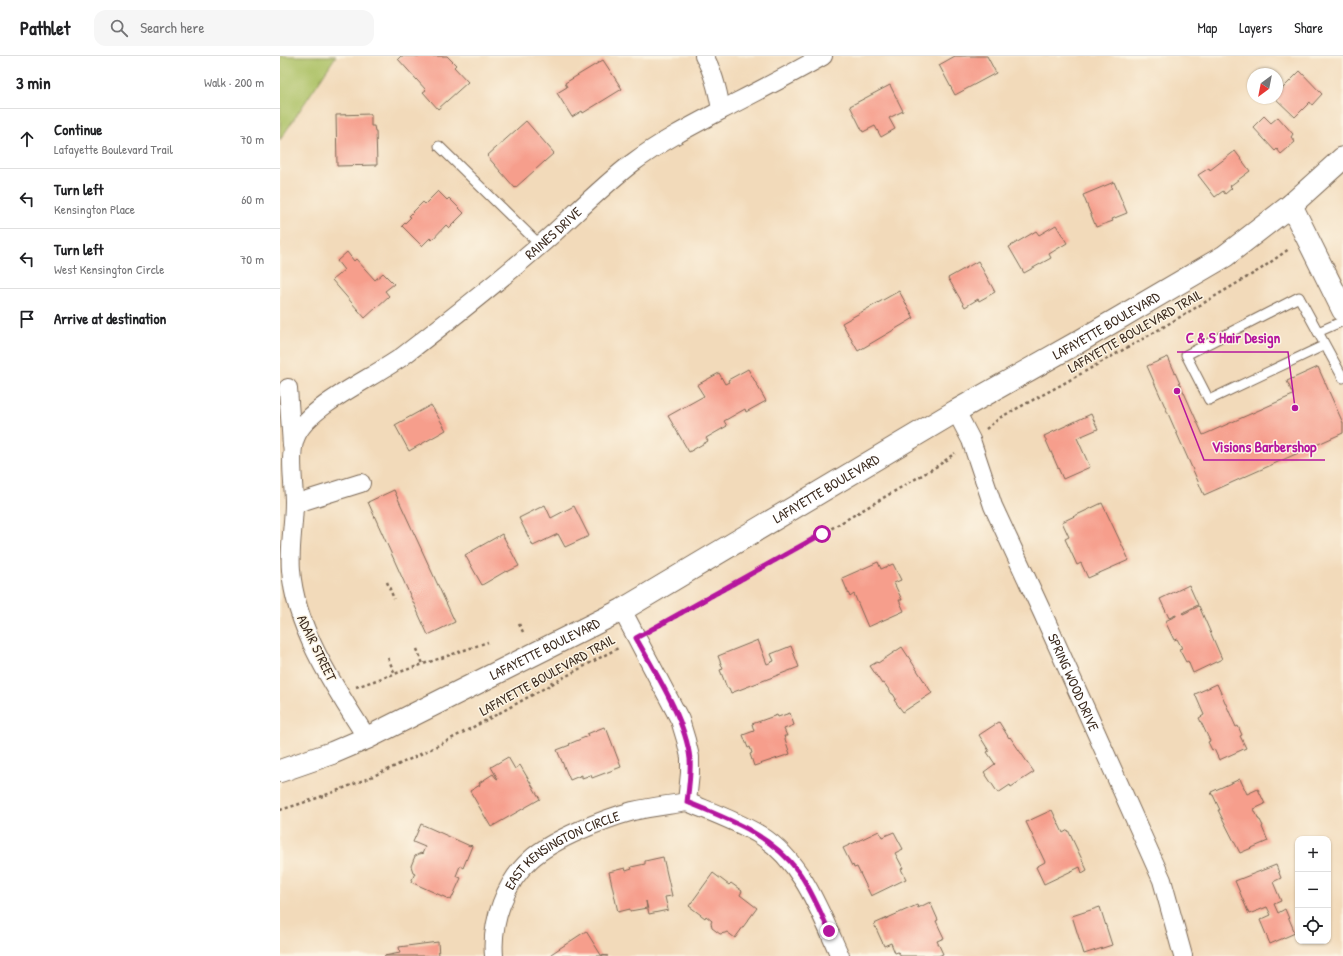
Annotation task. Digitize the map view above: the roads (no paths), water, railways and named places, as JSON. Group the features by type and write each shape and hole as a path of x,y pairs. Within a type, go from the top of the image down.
{"main road":[{"name":"LAFAYETTE BOULEVARD","path":"280,771 332,753 367,738 622,610 956,411 1080,341 1225,256 1291,205 1343,158"},
{"path":"1291,205 1343,310"}],"street":[{"path":"704,56 709,64 718,89 722,110"},
{"name":"RAINES DRIVE","path":"297,432 318,410 399,359 476,300 540,245 600,189 632,163 675,134 823,56"},
{"name":"ADAIR STREET","path":"288,388 293,454 294,504 290,570 296,602 312,645 367,738"},
{"name":"SPRING WOOD DRIVE","path":"956,411 971,440 993,506 1162,880 1183,956"},
{"name":"ADAIR STREET","path":"293,454 297,432"},
{"path":"294,504 361,483"},
{"path":"622,610 677,715 686,740 690,758 687,802 744,827 760,836 782,853 798,871 812,895 840,956"},
{"name":"EAST KENSINGTON CIRCLE","path":"494,956 493,943 496,918 506,895 521,870 543,849 597,823 633,811 687,802"}],"lane":[{"path":"439,146 540,245"},
{"path":"1325,345 1209,400 1186,355 1299,297 1342,375"},
{"path":"1318,332 1343,321"}],"place":[{"name":"Visions Barbershop","path":"1177,391"},
{"name":"C & S Hair Design","path":"1295,408"}]}
